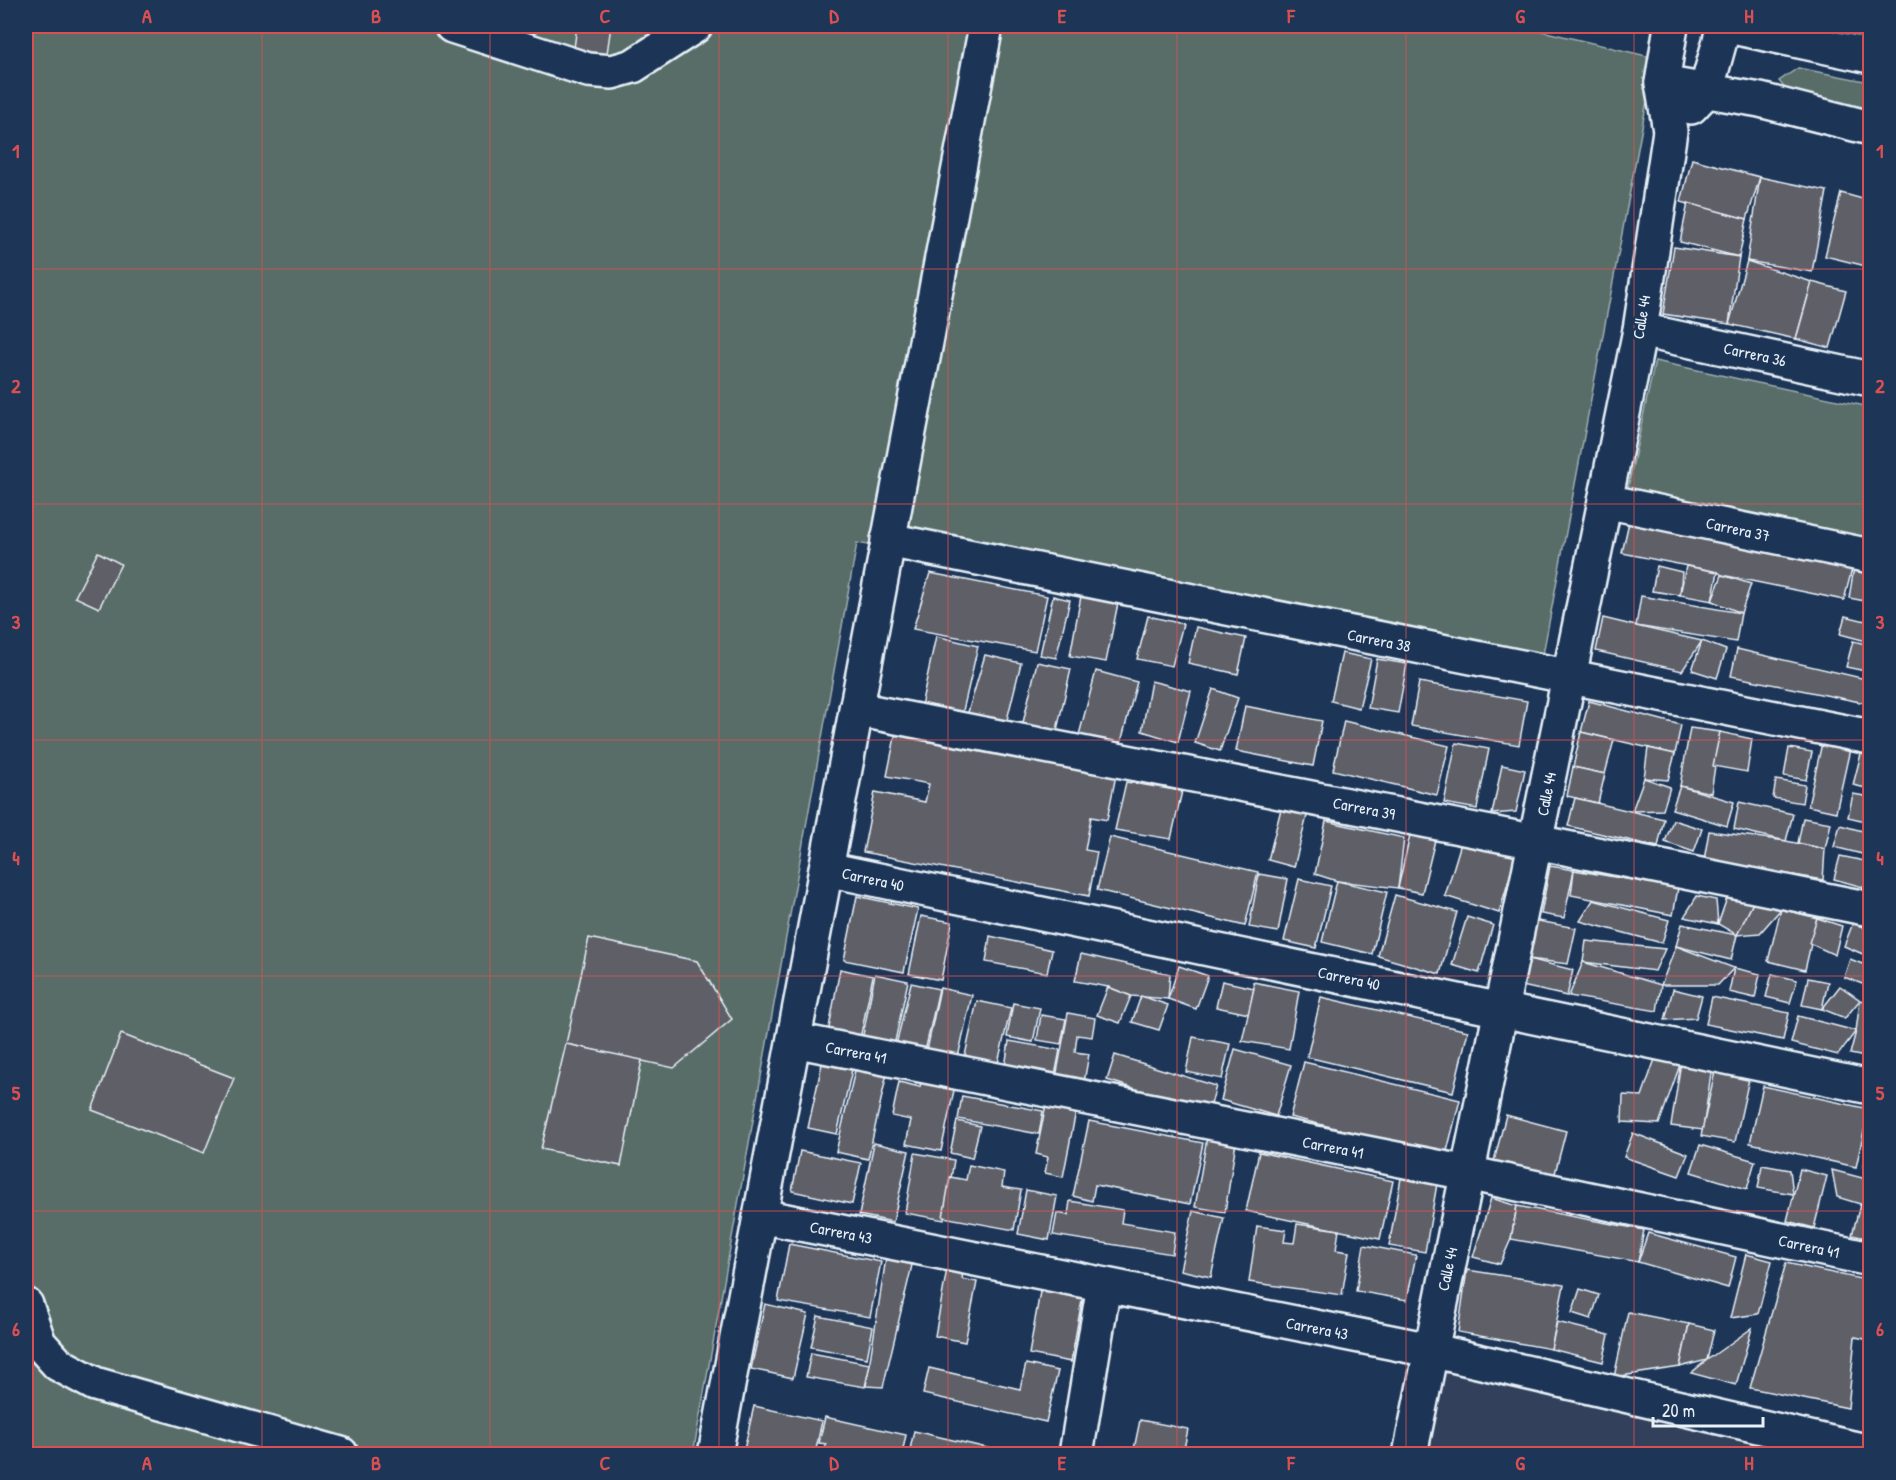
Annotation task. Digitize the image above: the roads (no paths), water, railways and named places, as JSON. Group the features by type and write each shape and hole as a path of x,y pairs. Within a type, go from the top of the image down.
{"street":[{"path":"452,26 588,70 612,72 633,66 695,26"},
{"path":"715,1455 986,26"},
{"name":"Calle 44","path":"1410,1455 1640,330 1670,130 1662,83 1671,26"},
{"path":"1670,130 1706,91 1726,26 1870,56"},
{"path":"1662,83 1760,100 1870,128"},
{"name":"Carrera 36","path":"1640,330 1870,379"},
{"name":"Carrera 37","path":"1605,501 1870,556"},
{"name":"Carrera 38","path":"888,540 1870,737"},
{"name":"Carrera 39","path":"856,709 1870,909"},
{"name":"Carrera 40","path":"826,869 1870,1087"},
{"name":"Carrera 41","path":"794,1040 1467,1173 1870,1259"},
{"name":"Carrera 43","path":"761,1216 1430,1350 1870,1452"},
{"path":"1076,1455 1104,1285"},
{"path":"26,1305 39,1343 45,1350 58,1364 95,1384 341,1455"}]}
